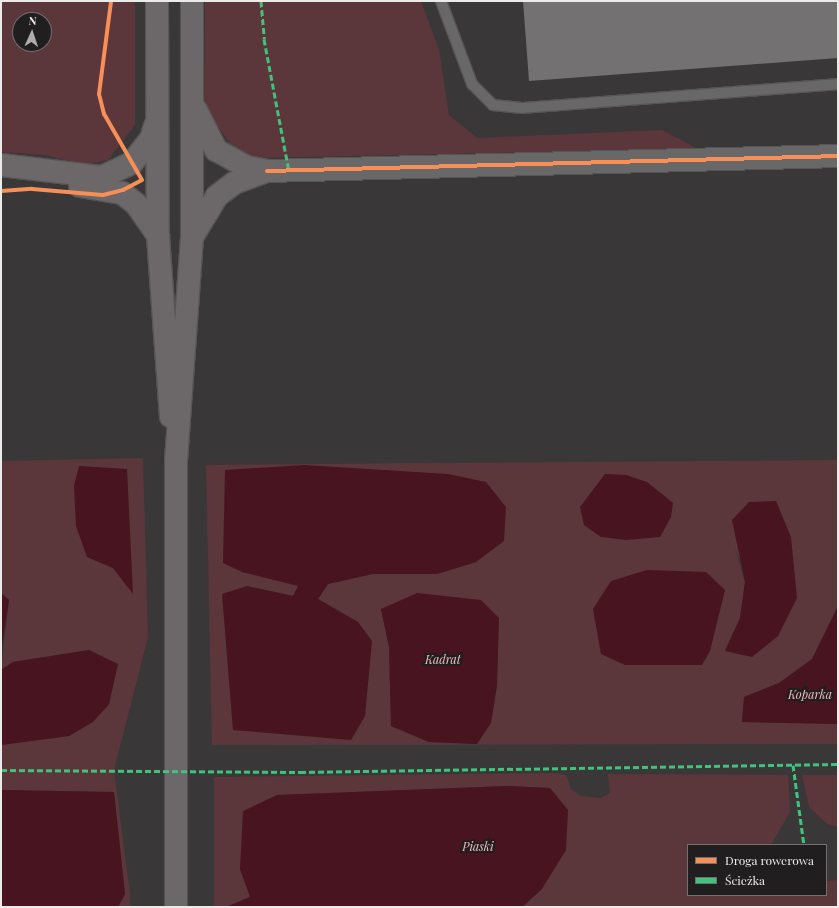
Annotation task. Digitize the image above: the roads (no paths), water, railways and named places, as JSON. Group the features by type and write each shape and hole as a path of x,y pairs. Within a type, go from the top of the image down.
{"main road":[{"path":"158,1 158,236 164,358 176,461"},
{"path":"176,907 176,461 192,237 192,1"},
{"path":"192,95 199,122 216,150 247,167 267,171"},
{"path":"1,165 102,177 132,163 151,140 157,119"},
{"path":"192,237 217,196 234,183 267,171"},
{"path":"1,181 79,186 122,193 136,204 158,236"}],"street":[{"path":"267,171 838,156"}],"lane":[{"path":"441,1 472,84 493,105 522,108 838,84"}],"water":[{"path":"304,465 448,474 486,482 506,507 504,541 476,562 437,574 373,574 328,584 318,599 358,622 372,641 365,716 351,740 233,730 222,594 247,586 293,596 298,586 242,572 223,563 225,470"},
{"path":"79,466 127,469 133,594 113,568 87,557 76,526 74,486"},
{"path":"605,474 626,475 647,482 673,503 671,517 660,537 626,540 601,537 584,525 580,507"},
{"path":"776,501 791,537 797,598 778,636 752,657 725,651 740,618 745,582 732,520 749,502"},
{"path":"647,570 706,572 725,590 710,651 702,665 625,665 601,654 593,609 611,581"},
{"path":"1,593 9,600 1,653"},
{"name":"Kadrat","path":"417,593 481,600 499,618 497,686 491,723 477,744 429,742 391,726 389,647 381,609"},
{"name":"Koparka","path":"838,606 838,724 742,722 744,697 779,683 812,659"},
{"path":"89,650 118,664 109,704 93,722 69,736 1,745 1,670 13,662"},
{"name":"Piaski","path":"507,786 550,788 568,810 566,850 542,889 522,907 226,907 250,897 240,869 243,811 277,795"},
{"path":"1,790 114,792 125,894 118,907 1,907"}]}
